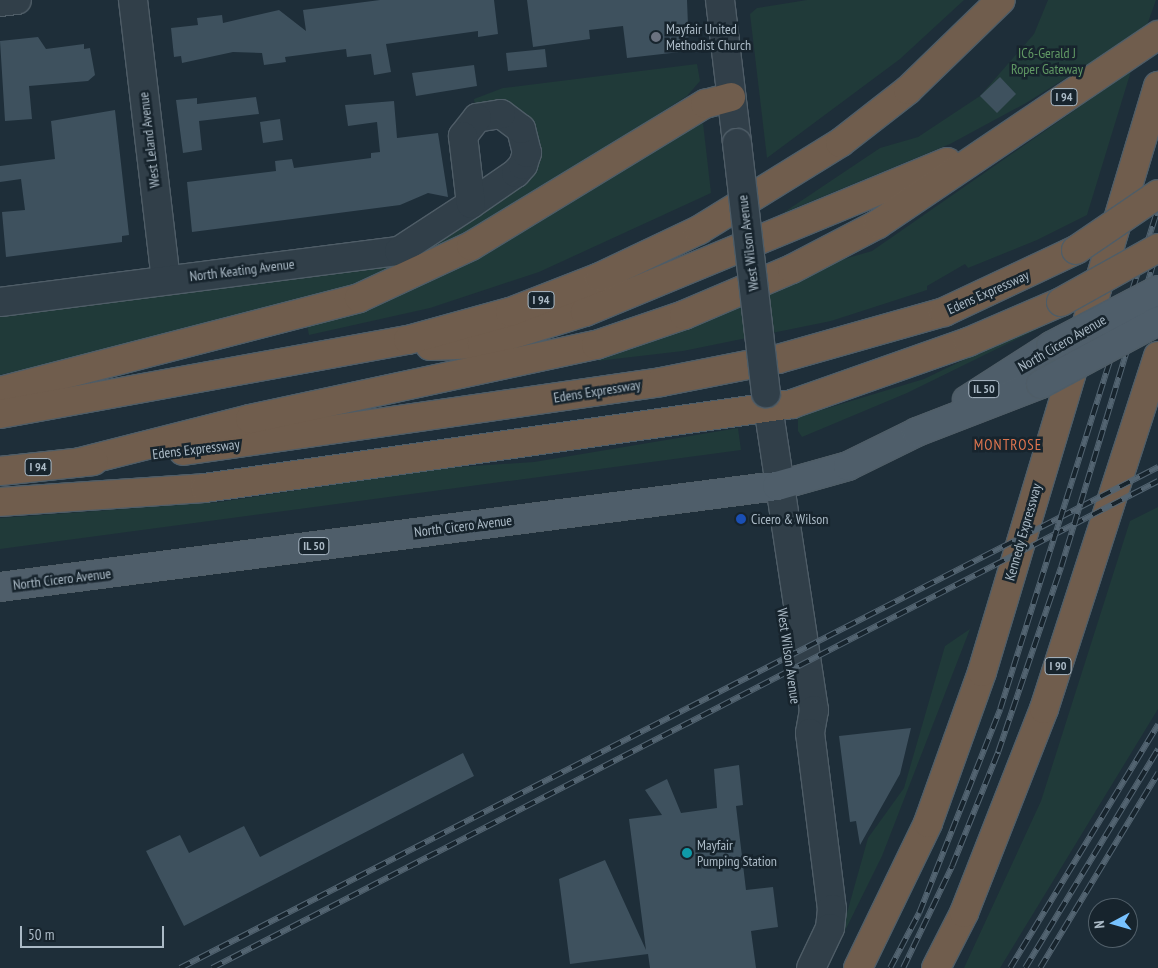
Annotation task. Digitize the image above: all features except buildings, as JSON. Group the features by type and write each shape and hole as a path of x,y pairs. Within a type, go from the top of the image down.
{"highway":[{"name":"I 94","path":"0,414 370,348 510,312 600,277 699,230 804,168 876,117 1001,0"},
{"name":"I 94","path":"76,463 250,419 579,349 684,316 792,270 878,224 992,143 1147,43"},
{"name":"Kennedy Expressway","path":"858,968 928,823 982,672 1158,86"},
{"path":"0,392 359,298 471,246 705,104 731,96"},
{"name":"I 94","path":"370,348 482,344 584,312 992,143"},
{"name":"Edens Expressway","path":"0,471 334,431 661,382 778,359 944,312 1076,250 1158,194"},
{"path":"0,502 205,488 767,400 792,404 968,342 1061,302 1158,248"},
{"name":"I 90","path":"936,968 964,913 1044,709 1158,356"}],"main road":[{"name":"North Cicero Avenue","path":"917,432 1051,346 1158,290"},
{"name":"North Cicero Avenue","path":"0,587 776,486 848,466 917,432 1041,384 1158,321"}],"street":[{"path":"0,2 17,0"},
{"name":"West Leland Avenue","path":"133,0 166,280"},
{"name":"West Wilson Avenue","path":"720,0 776,486 770,522 796,712 810,733 832,909 830,928 810,968"},
{"name":"North Keating Avenue","path":"0,302 399,251 471,204"}],"green space":[{"path":"807,0 964,0 900,59 767,158 750,14 757,8"},
{"name":"IC6-Gerald J Roper Gateway","path":"1048,0 1156,0 1146,28 1026,103 950,144 783,213 880,148 918,137 980,96 1034,34"},
{"path":"697,64 700,81 687,96 439,254 319,301 0,375 0,314 405,259 514,191 529,174 534,155 475,107 474,99 503,88"},
{"path":"1131,71 1087,215 1037,240 968,268 965,264 927,286 927,290 831,321 683,351 597,361 696,326 694,323 779,290 830,263 872,251"},
{"path":"703,123 711,193 539,272 430,308 309,335 307,325"},
{"path":"1057,315 1058,319 907,393 802,437 798,431 798,417 924,379"},
{"path":"738,428 741,450 0,549 0,518 219,502 444,468 534,462"},
{"path":"1158,507 1158,709 1000,968 964,968 1041,801 1130,521"},
{"path":"970,629 882,856 838,945 868,838 904,788 945,646"}],"railway":[{"path":"890,968 919,913 1000,709 1158,208"},
{"path":"903,968 952,866 998,752 1061,567 1158,247"},
{"path":"180,968 1158,467"},
{"path":"212,968 1158,481"},
{"path":"1010,968 1158,725"},
{"path":"1025,968 1158,749"},
{"path":"1040,968 1158,773"}],"place":[{"name":"Mayfair United Methodist Church","path":"656,37"},
{"name":"Cicero & Wilson","path":"741,519"},
{"name":"Mayfair Pumping Station","path":"687,853"}],"district":[{"name":"MONTROSE","path":"1008,445"}]}
